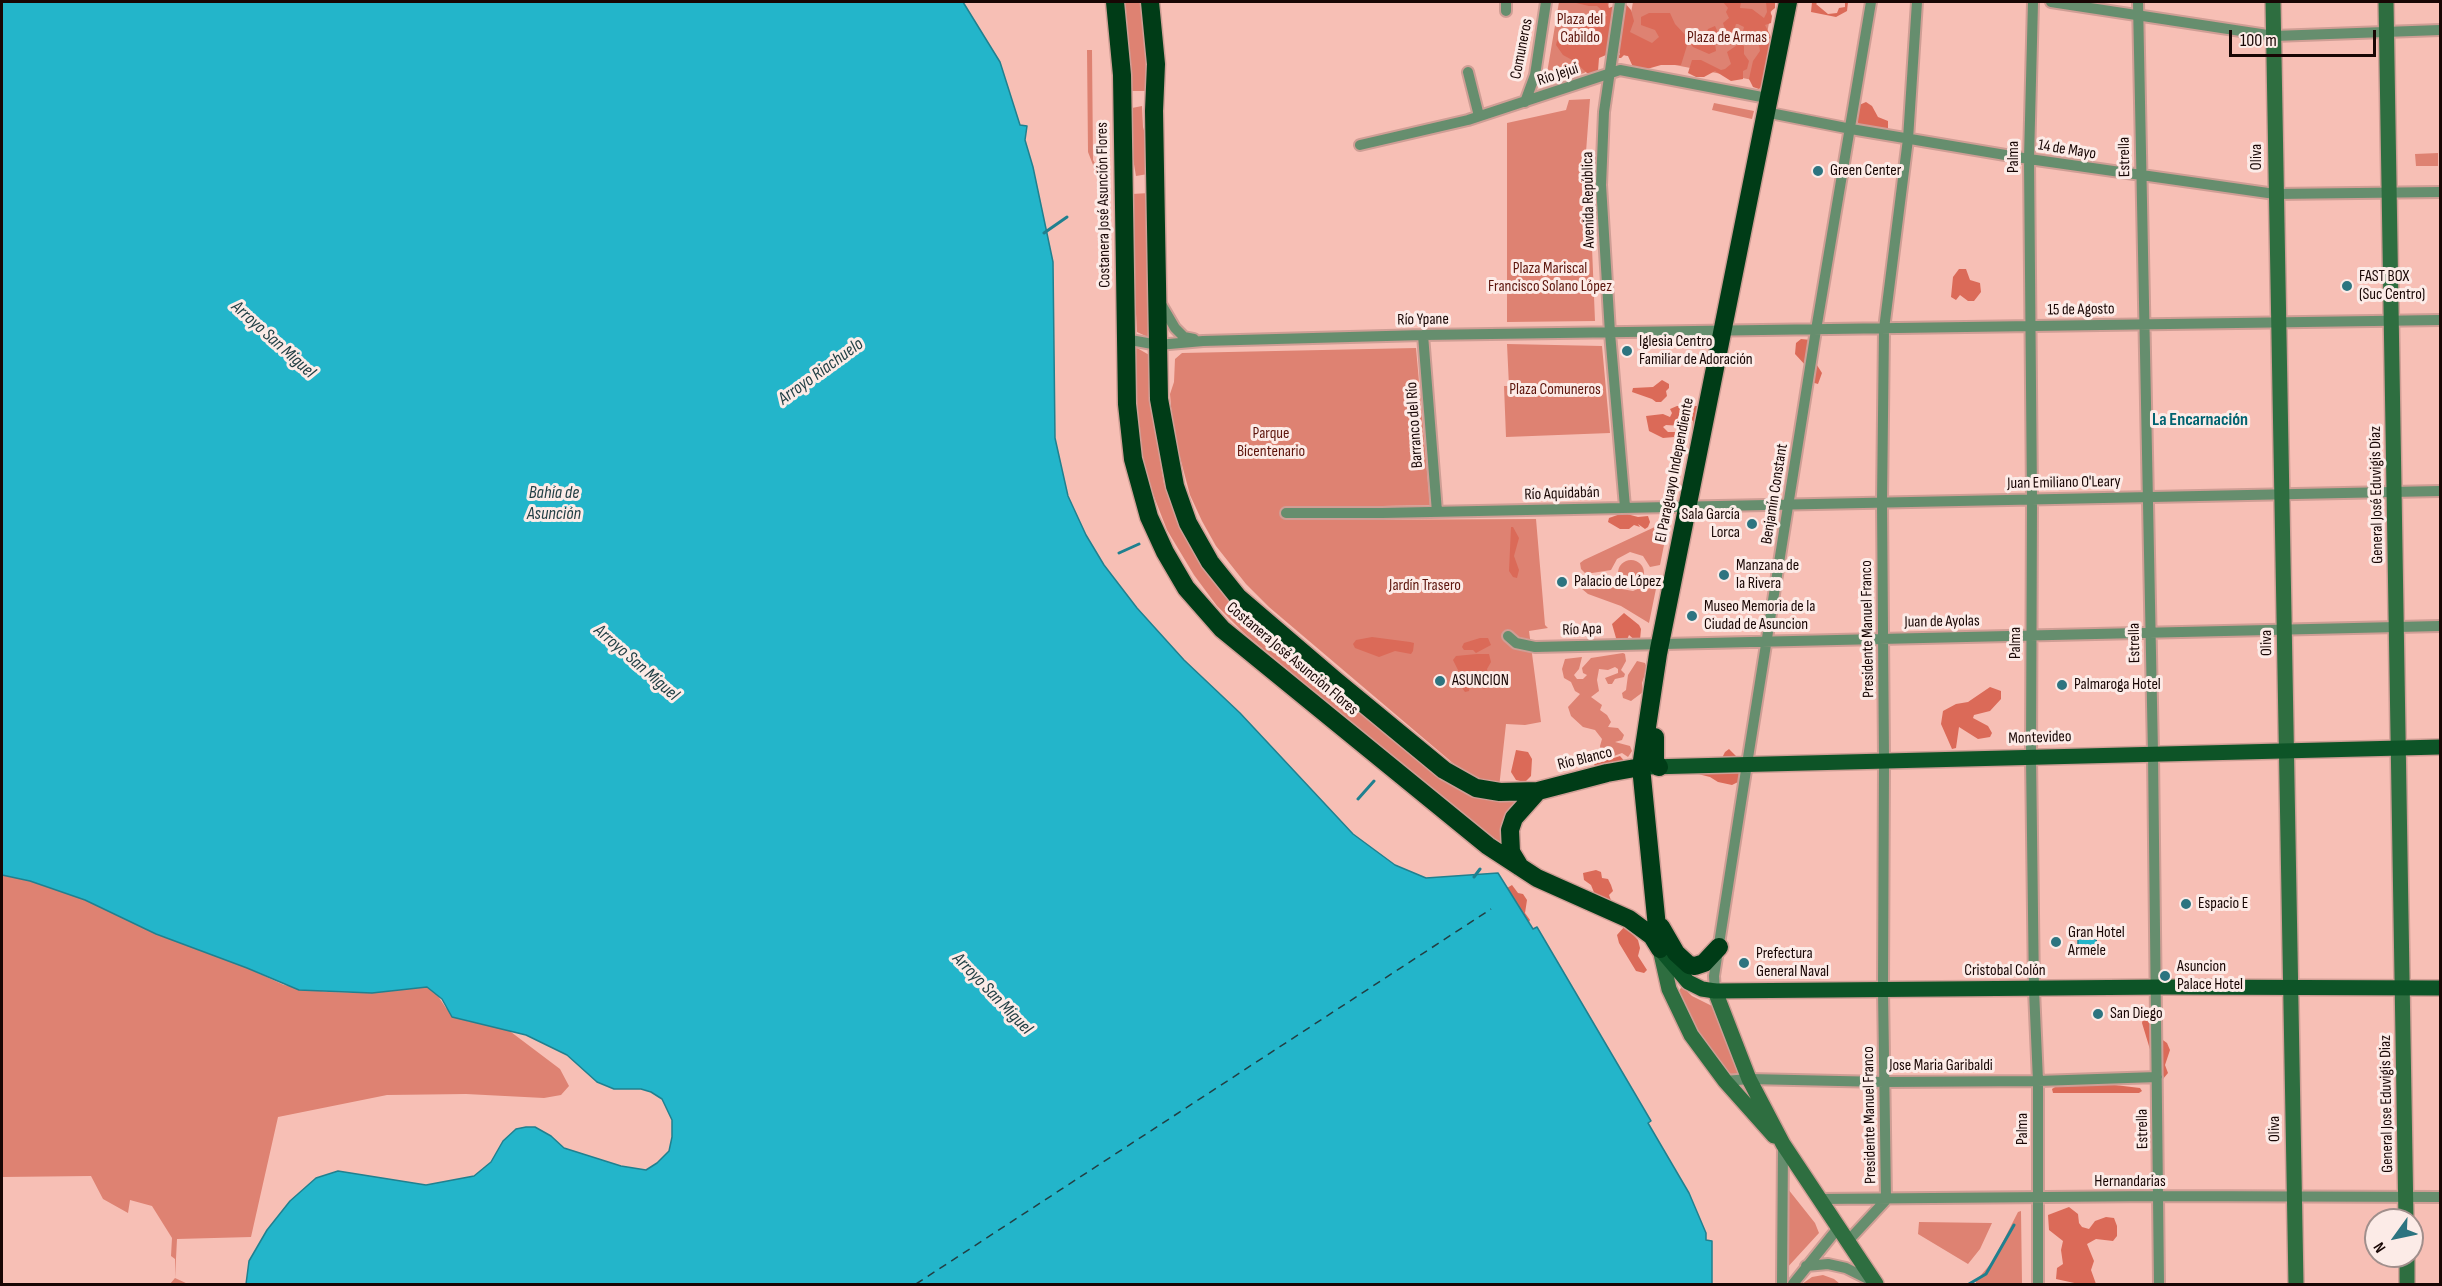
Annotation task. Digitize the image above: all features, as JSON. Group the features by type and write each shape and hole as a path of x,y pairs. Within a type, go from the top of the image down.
{"highway":[{"name":"Costanera José Asunción Flores","path":"1115,2 1119,33 1122,101 1127,404 1133,459 1149,517 1165,552 1186,588 1222,628 1480,839 1537,878 1629,919 1652,936 1660,949"},
{"name":"Costanera José Asunción Flores","path":"1150,2 1156,63 1154,101 1159,399 1175,486 1188,524 1210,562 1238,597 1444,770 1467,783 1488,791 1516,793 1538,791"},
{"name":"El Paraguayo Independiente","path":"1660,949 1655,914 1650,767 1659,650 1788,2"},
{"path":"1122,101 1154,101"},
{"path":"1124,184 1156,184"},
{"name":"Río Blanco","path":"1538,791 1607,773 1650,767"},
{"path":"1521,868 1511,852 1510,830 1514,818 1538,791"},
{"path":"1655,914 1670,945 1687,964 1695,966 1704,963 1719,947"}],"main road":[{"name":"Montevideo","path":"1650,767 2440,747"},
{"name":"Cristobal Colón","path":"1660,949 1688,982 1701,989 1715,991 2034,990 2156,987 2440,988"}],"street":[{"name":"Comuneros","path":"1525,102 1535,75 1546,2"},
{"name":"Avenida República","path":"1620,2 1604,112 1601,185 1610,333 1625,507"},
{"name":"Benjamín Constant","path":"1715,991 1714,976 1788,503 1871,2"},
{"name":"Presidente Manuel Franco","path":"1847,1242 1886,1200 1883,989 1884,329 1908,139 1917,2"},
{"name":"Palma","path":"2033,2 2029,159 2032,499 2031,757 2034,990 2038,1081 2038,1284"},
{"path":"2051,2 2274,36 2440,30"},
{"name":"Estrella","path":"2138,2 2153,753 2159,1284"},
{"name":"Oliva","path":"2273,2 2296,1284"},
{"name":"General José Eduvigis Díaz","path":"2385,2 2404,988"},
{"name":"Río Jejuí","path":"1360,146 1479,116 1620,70 1766,105"},
{"path":"1468,72 1479,116"},
{"name":"14 de Mayo","path":"1766,105 1851,129 1908,139 2141,176 2275,194 2440,192"},
{"name":"Costanera José Asunción Flores","path":"1156,292 1166,315 1175,328 1184,337 1203,341"},
{"name":"15 de Agosto","path":"1722,331 2440,320"},
{"name":"Río Ypane","path":"1125,339 1158,345 1203,341 1423,335 1722,331"},
{"name":"Barranco del Río","path":"1423,335 1437,512"},
{"name":"Juan Emiliano O'Leary","path":"1687,506 2440,491"},
{"name":"Río Aquidabán","path":"1286,513 1687,506"},
{"name":"Juan de Ayolas","path":"1659,650 1767,641 2440,626"},
{"name":"Río Apa","path":"1508,636 1516,643 1534,647 1659,650"},
{"path":"1660,949 1669,989 1697,1044 1761,1123 1783,1144 1782,1284"},
{"name":"General Jose Eduvigis Diaz","path":"2404,988 2406,1208"},
{"path":"1715,991 1749,1079 1783,1144 1875,1283"},
{"name":"Jose Maria Garibaldi","path":"1725,1081 1749,1079 1884,1082 2038,1081 2157,1077"},
{"name":"Hernandarias","path":"1820,1199 2158,1196 2440,1197"},
{"path":"1793,1284 1838,1228"},
{"path":"1806,1266 1828,1264 1846,1268 1875,1283"},
{"path":"2407,1268 2407,1284"}],"green space":[{"path":"1125,2 1145,2 1149,91 1130,91"},
{"name":"Plaza del Cabildo","path":"1559,2 1609,2 1600,56 1594,67 1584,73 1545,85"},
{"path":"1572,2 1607,2 1609,8 1624,2 1631,10 1634,21 1630,32 1652,43 1659,37 1655,30 1641,25 1641,17 1649,13 1670,13 1675,24 1689,39 1681,65 1661,65 1640,71 1633,67 1628,56 1617,58 1620,54 1616,48 1609,48 1606,55 1599,58 1598,71 1587,73 1563,55 1556,45 1557,41 1565,31 1577,32 1588,17 1596,19 1607,15 1597,6"},
{"name":"Plaza de Armas","path":"1633,2 1773,2 1758,81 1623,55"},
{"path":"1723,2 1741,2 1740,8 1752,9 1764,18 1767,12 1766,2 1775,2 1775,8 1770,12 1771,23 1765,25 1772,39 1762,86 1759,89 1753,87 1749,79 1753,61 1760,51 1758,39 1746,34 1743,31 1744,27 1738,24 1733,33 1725,29 1723,23 1729,18 1726,12 1728,8"},
{"path":"1812,2 1818,2 1816,4 1828,14 1837,13 1839,8 1845,7 1845,3 1842,2 1848,2 1847,11 1836,17 1811,12"},
{"path":"1715,26 1720,37 1715,43 1716,51 1709,54 1693,47 1691,44 1693,41 1705,37 1708,29"},
{"path":"1740,43 1744,46 1744,54 1749,61 1747,69 1743,71 1743,79 1731,81 1715,71 1704,77 1696,77 1688,73 1692,60 1701,60 1721,70 1725,69 1731,64 1727,52"},
{"path":"1087,50 1092,50 1093,160 1112,191 1095,170 1088,152"},
{"name":"Plaza Mariscal Francisco Solano López","path":"1590,99 1586,152 1589,174 1595,321 1507,322 1507,123 1566,110 1569,100"},
{"path":"1866,102 1872,106 1878,117 1888,121 1888,131 1859,124 1856,120 1857,106"},
{"path":"1714,103 1754,111 1752,119 1712,110"},
{"path":"1142,106 1148,174 1136,176 1130,141 1130,112 1132,108"},
{"path":"2438,153 2438,166 2416,166 2415,154"},
{"path":"1149,193 1150,338 1137,332 1133,306 1132,194"},
{"path":"1959,269 1966,269 1970,280 1980,283 1981,292 1974,301 1968,301 1960,295 1956,300 1951,297 1953,277"},
{"path":"1801,339 1811,340 1815,362 1822,373 1818,384 1811,382 1807,367 1795,354 1796,343"},
{"name":"Plaza Comuneros","path":"1507,344 1602,346 1610,433 1506,437 1504,386 1509,386"},
{"path":"1137,348 1151,356 1154,421 1164,484 1180,524 1205,567 1457,785 1490,800 1515,802 1507,811 1502,824 1502,848 1244,633 1217,606 1194,575 1167,530 1153,494 1142,455 1134,384 1134,350"},
{"name":"Parque Bicentenario","path":"1416,348 1430,505 1337,507 1337,520 1536,519 1545,625 1548,628 1529,631 1541,722 1525,725 1506,724 1499,788 1486,784 1461,770 1269,607 1246,584 1216,546 1202,521 1190,495 1173,431 1170,394 1174,382 1175,359 1182,353"},
{"path":"1662,380 1669,384 1669,388 1666,391 1667,396 1661,402 1632,392 1633,388 1653,387"},
{"path":"1677,406 1700,406 1696,434 1692,434 1693,421 1687,417 1682,426 1666,425 1663,427 1668,432 1675,432 1674,437 1663,438 1649,431 1646,416 1663,414 1670,417 1672,413 1670,409"},
{"path":"1623,513 1638,517 1648,516 1650,522 1648,527 1645,529 1638,524 1640,527 1634,525 1629,529 1620,529 1608,522 1609,518"},
{"path":"1659,525 1668,525 1660,565 1650,567 1643,556 1630,552 1617,559 1611,570 1586,574 1581,569 1580,563 1584,560"},
{"path":"1511,527 1519,538 1514,556 1519,570 1517,578 1513,577 1509,571"},
{"path":"1631,560 1640,564 1644,573 1640,582 1631,586 1622,582 1618,573 1622,564"},
{"path":"1650,576 1656,576 1658,579 1649,623 1621,606 1588,594 1582,589 1586,581 1613,579 1622,589 1633,591 1642,587"},
{"path":"1624,613 1641,629 1640,640 1637,642 1629,635 1627,640 1621,643 1616,638 1612,624"},
{"path":"1372,637 1414,643 1413,651 1411,654 1395,651 1379,657 1355,648 1353,644 1356,640"},
{"path":"1488,638 1491,645 1476,653 1473,650 1464,650 1462,647 1464,643"},
{"path":"1623,653 1626,661 1621,670 1625,674 1624,677 1608,684 1605,678 1618,673 1618,669 1615,667 1608,670 1599,669 1597,680 1599,691 1591,697 1602,705 1600,710 1611,722 1608,727 1618,728 1624,735 1622,740 1615,742 1630,746 1632,751 1628,757 1622,753 1614,756 1601,751 1602,739 1595,730 1583,727 1571,716 1568,707 1580,694 1575,691 1571,682 1564,678 1562,669 1565,659 1582,657 1579,669 1574,675 1577,679 1583,679 1587,675 1583,673 1582,668 1591,658"},
{"path":"1489,654 1491,662 1487,669 1491,686 1484,689 1474,682 1470,683 1469,691 1465,692 1458,682 1460,674 1453,660 1456,656"},
{"path":"1637,661 1645,663 1647,668 1642,683 1643,692 1631,701 1623,698 1622,693 1626,690 1628,675"},
{"path":"1990,687 2001,691 2001,699 1990,711 1974,715 1973,718 1988,726 1992,733 1990,737 1978,739 1959,727 1956,748 1952,749 1941,724 1943,711 1956,704 1968,702"},
{"path":"1729,749 1736,756 1740,777 1738,782 1732,785 1694,773 1692,760 1703,757 1721,760"},
{"path":"1516,750 1528,752 1532,759 1531,776 1525,782 1516,780 1511,772"},
{"path":"1597,756 1614,758 1620,756 1628,765 1595,766 1592,759"},
{"path":"1596,870 1601,872 1602,878 1608,879 1611,885 1613,891 1609,895 1612,903 1595,895 1591,885 1584,880 1583,873"},
{"path":"2,875 30,881 85,900 156,934 247,968 284,985 327,992 372,993 427,987 436,993 446,1008 467,1021 507,1029 560,1069 569,1086 561,1095 544,1098 466,1094 387,1095 278,1117 251,1237 177,1239 175,1278 175,1259 171,1256 172,1238 152,1206 130,1200 128,1213 103,1199 91,1176 2,1177"},
{"path":"1512,885 1527,900 1525,913 1530,920 1528,924 1507,888"},
{"path":"1625,926 1638,940 1640,948 1638,956 1647,970 1644,973 1636,971 1619,943 1617,935"},
{"path":"1682,986 1692,996 1716,1008 1738,1074 1729,1078 1706,1045 1685,1007 1679,991"},
{"path":"2152,1012 2160,1038 2167,1043 2170,1050 2165,1065 2168,1073 2163,1079 2159,1079 2142,1023 2144,1015"},
{"path":"2098,1083 2140,1088 2142,1091 2139,1093 2053,1093 2052,1089 2063,1084"},
{"path":"1784,1184 1815,1223 1819,1233 1785,1270"},
{"path":"2069,1207 2078,1214 2082,1227 2089,1229 2095,1221 2106,1217 2114,1218 2117,1226 2117,1236 2113,1241 2096,1239 2087,1244 2094,1261 2091,1270 2096,1284 2079,1284 2056,1279 2057,1268 2063,1264 2061,1250 2063,1241 2049,1230 2048,1215"},
{"path":"2021,1211 2022,1284 1976,1284 1993,1261 2018,1212"},
{"path":"1919,1222 1992,1223 1980,1249 1968,1264 1918,1234"},
{"path":"1823,1275 1840,1284 1802,1284 1812,1277"},
{"path":"175,1278 188,1284 170,1284"}],"water":[{"name":"Bahía de Asunción","path":"2,2 963,2 1000,62 1020,125 1027,126 1025,140 1053,262 1055,438 1068,496 1086,535 1104,565 1137,608 1184,660 1240,713 1353,834 1395,865 1426,878 1498,873 1533,929 1537,927 1651,1121 1648,1123 1689,1193 1706,1233 1706,1240 1712,1241 1712,1284 246,1284 249,1261 267,1230 290,1201 316,1178 338,1171 426,1185 474,1176 491,1162 503,1141 516,1129 526,1127 535,1127 551,1136 564,1148 621,1166 646,1170 669,1151 672,1120 662,1099 651,1092 641,1089 614,1089 597,1082 567,1055 526,1035 452,1017 442,999 427,987 372,993 299,990 156,934 85,900 30,881 2,875"},
{"path":"2096,938 2097,951 2078,951 2078,939"}],"waterway":[{"name":"Arroyo Riachuelo","path":"1044,233 1067,217"},
{"path":"1119,553 1139,544"},
{"path":"1358,799 1374,781"},
{"path":"1474,877 1480,869"},
{"path":"1969,1284 1986,1274 2014,1225"}],"ferry route":[{"path":"916,1284 1491,909"}],"place":[{"name":"Green Center","path":"1818,171"},
{"name":"FAST BOX (Suc Centro)","path":"2347,286"},
{"name":"Iglesia Centro Familiar de Adoración","path":"1627,351"},
{"name":"Sala García Lorca","path":"1752,524"},
{"name":"Manzana de la Rivera","path":"1724,575"},
{"name":"Palacio de López","path":"1562,582"},
{"name":"Museo Memoria de la Ciudad de Asuncion","path":"1692,616"},
{"name":"ASUNCION","path":"1440,681"},
{"name":"Palmaroga Hotel","path":"2062,685"},
{"name":"Espacio E","path":"2186,904"},
{"name":"Gran Hotel Armele","path":"2056,942"},
{"name":"Prefectura General Naval","path":"1744,963"},
{"name":"Asuncion Palace Hotel","path":"2165,976"},
{"name":"San Diego","path":"2098,1014"}],"district":[{"name":"La Encarnación","path":"2200,420"}],"water label":[{"name":"Arroyo San Miguel","path":"273,340"},
{"name":"Arroyo San Miguel","path":"636,663"},
{"name":"Arroyo San Miguel","path":"992,994"}],"park label":[{"name":"Jardín Trasero","path":"1425,586"}]}
